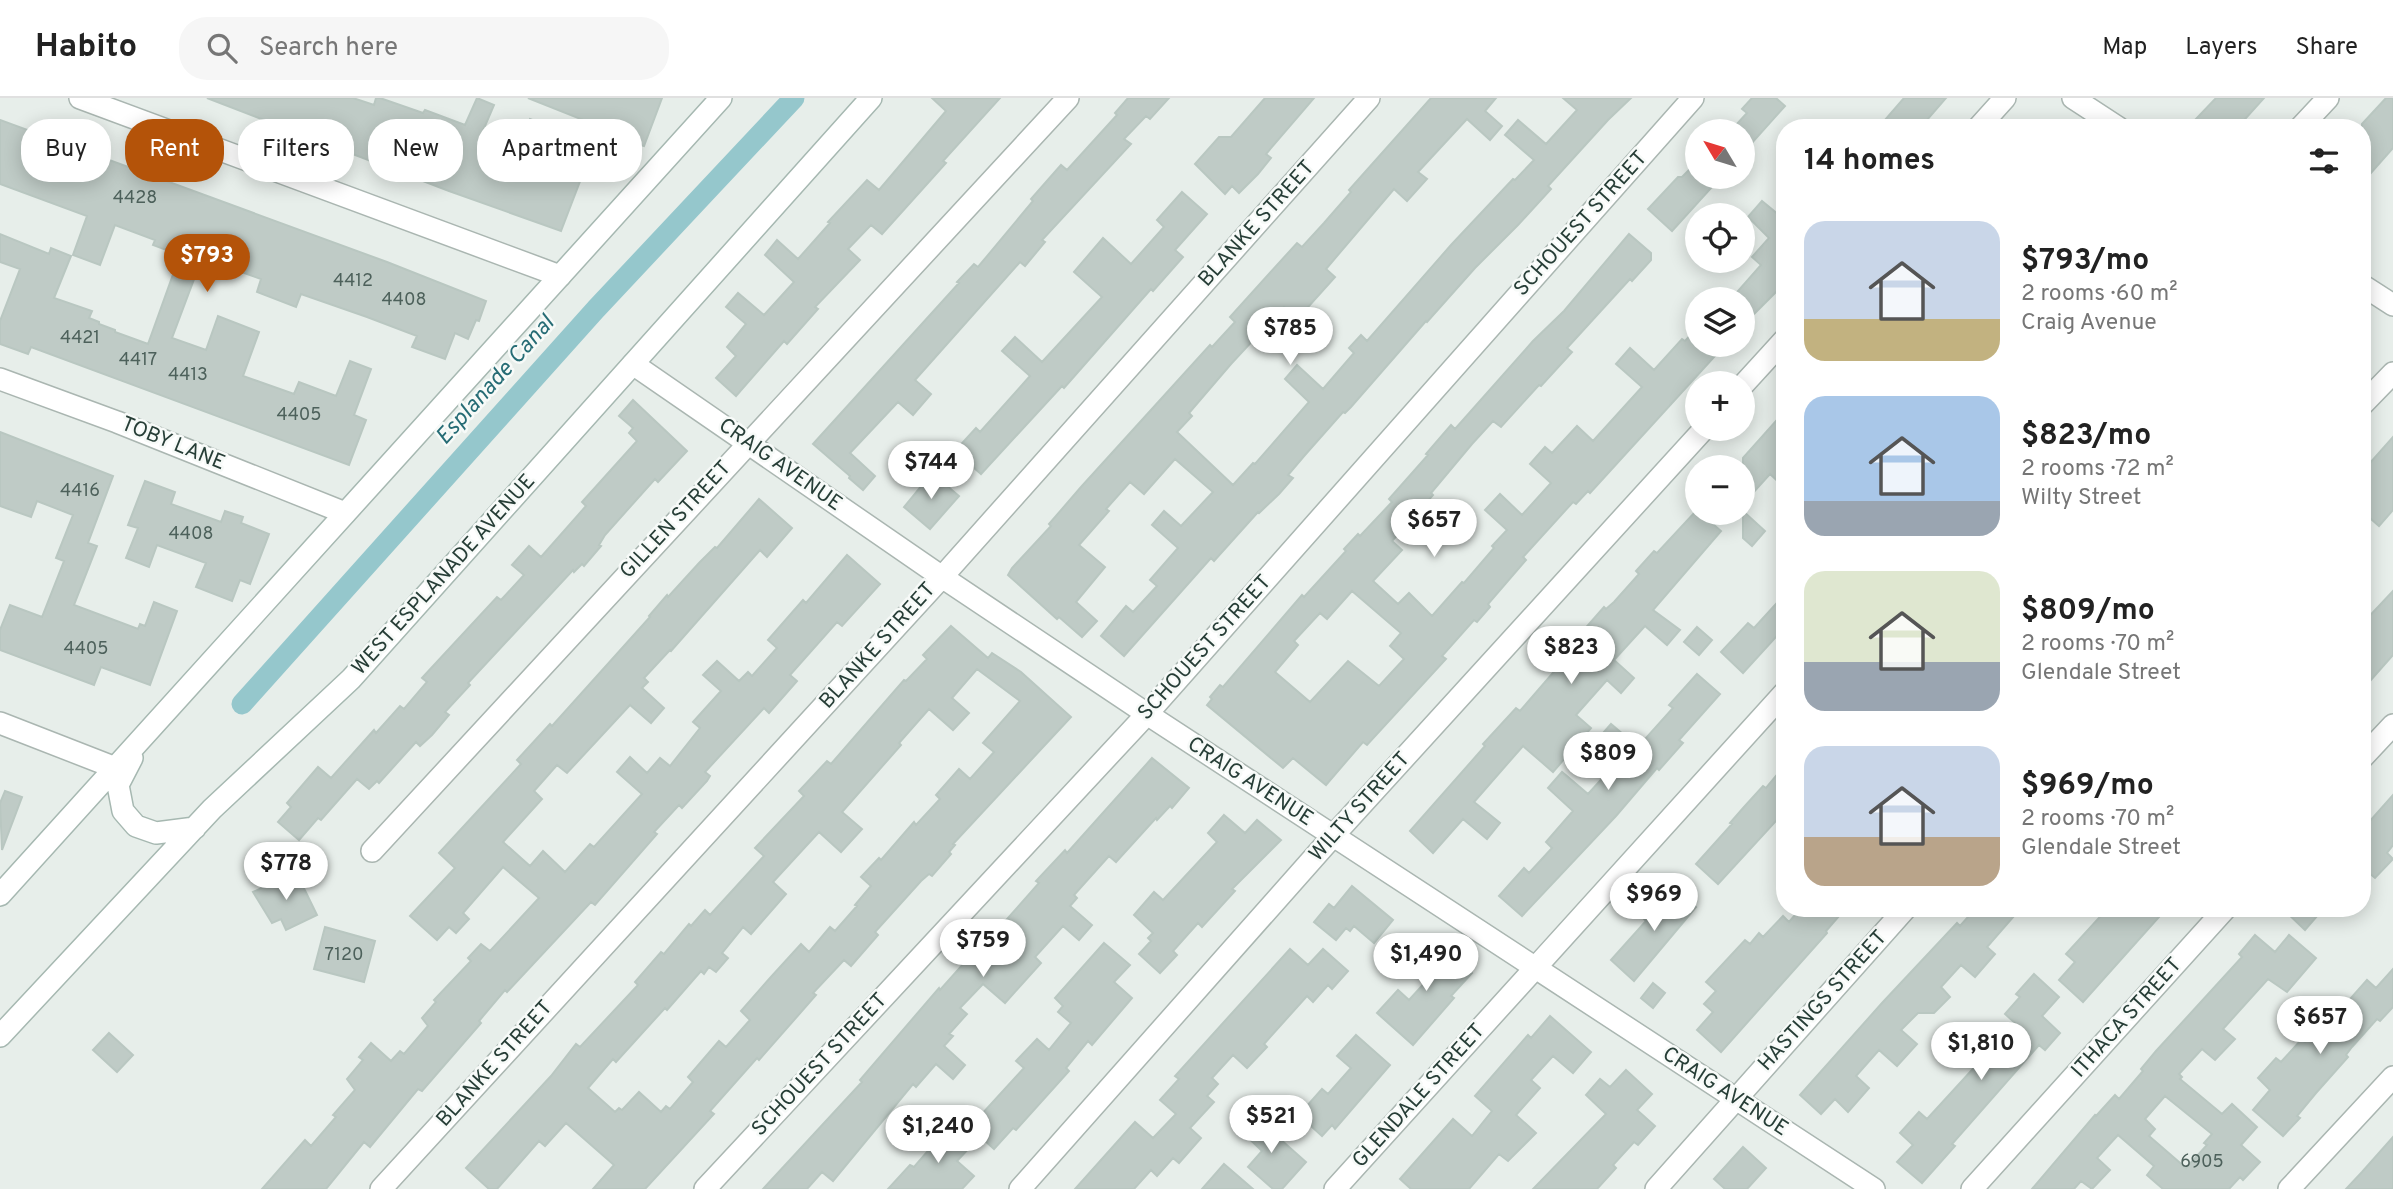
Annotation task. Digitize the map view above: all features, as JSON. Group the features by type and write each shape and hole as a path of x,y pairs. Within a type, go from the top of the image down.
{"street":[{"path":"80,98 560,276"},
{"path":"0,895 148,728 721,98"},
{"path":"831,143 853,98"},
{"name":"WEST ESPLANADE AVENUE","path":"0,1036 195,828 351,679 871,98"},
{"name":"GILLEN STREET","path":"372,851 1068,98"},
{"name":"BLANKE STREET","path":"381,1189 942,577 1369,98"},
{"name":"SCHOUEST STREET","path":"705,1189 1147,714 1693,98"},
{"path":"1986,119 2005,98"},
{"path":"2073,98 2105,119"},
{"path":"2308,119 2328,98"},
{"path":"2371,291 2393,305"},
{"path":"1755,372 1776,349"},
{"name":"CRAIG AVENUE","path":"633,364 942,577 1147,714 1874,1189"},
{"path":"2371,396 2393,373"},
{"name":"TOBY LANE","path":"0,379 117,422 345,513"},
{"name":"WILTY STREET","path":"1020,1189 1333,836 1692,441"},
{"name":"GLENDALE STREET","path":"1335,1189 1776,702"},
{"path":"0,723 114,767"},
{"path":"2371,748 2393,724"},
{"path":"148,728 118,785 123,811 136,827 156,833 195,828"},
{"name":"HASTINGS STREET","path":"1656,1189 1898,917"},
{"name":"ITHACA STREET","path":"1972,1189 2218,917"},
{"path":"2289,1189 2393,1077"}],"building":[{"path":"207,98 353,98 374,105 376,98 380,98 449,119 368,119 368,160 354,154 354,119 262,119"},
{"path":"477,98 494,105 488,119 477,119 477,182 580,182 561,231 426,182 463,182 463,124 465,125"},
{"path":"528,98 662,98 644,146 642,119 581,119"},
{"path":"932,98 1000,98 882,234 871,225 848,249 860,260 815,307 818,309 787,344 784,341 736,396 716,378 736,356 727,347 746,324 726,307 738,293 764,315 794,282 765,255 777,240 798,259 867,180 879,190 946,111"},
{"path":"1128,98 1169,98 1150,119 1146,116 1124,139 1131,144 1042,240 1045,242 1025,266 1020,262 915,380 931,394 913,415 898,402 850,453 875,476 863,490 813,444 959,283 957,282 974,264 978,267 1061,165 1067,170 1117,115 1115,113"},
{"path":"1265,98 1314,98 1266,154 1271,158 1258,174 1239,193 1232,186 1225,194 1195,164 1219,137 1231,137"},
{"path":"1431,98 1496,98 1485,111 1502,126 1490,140 1467,119 1418,172 1427,179 1407,201 1394,189 1326,269 1335,277 1308,307 1323,322 1312,333 1284,307 1189,413 1192,416 1177,432 1233,485 1309,402 1285,379 1297,365 1323,389 1354,353 1349,348 1361,335 1367,341 1451,245 1534,160 1505,135 1518,120 1546,144 1577,110 1563,98 1631,98 1548,186 1551,189 1518,225 1426,321 1351,407 1343,412 1288,475 1293,478 1279,494 1258,512 1214,561 1211,558 1124,656 1101,636 1126,606 1133,612 1157,586 1150,580 1178,548 1152,525 1164,511 1181,526 1213,492 1175,459 1144,494 1130,482 1079,545 1105,567 1076,602 1097,621 1082,637 1059,617 1057,619 1008,575 1012,568 1051,526 1049,524 1081,487 1210,345 1212,347 1235,322 1230,317 1297,243 1302,247"},
{"path":"1752,98 1776,98 1785,106 1755,140 1755,119 1741,119 1747,113 1742,109"},
{"path":"1904,98 1946,98 1928,119 1886,119"},
{"path":"2216,98 2264,98 2245,119 2196,119"},
{"path":"2386,98 2393,98 2393,148 2371,173 2371,119 2367,119"},
{"path":"0,120 21,128 21,182 111,182 111,161 125,166 125,182 169,182 486,301 479,321 476,320 468,339 455,333 445,359 412,347 417,336 301,294 296,307 257,292 261,279 202,258 172,338 206,350 218,316 259,332 243,376 294,394 299,382 336,396 350,361 371,369 354,415 366,420 349,465 31,347 28,354 0,344 0,321 20,269 0,262 0,234 49,254 51,248 71,256 54,298 92,311 89,318 99,324 148,344 180,255 153,245 155,240 115,225 100,265 73,255 87,216 0,184"},
{"path":"1685,174 1685,189 1710,189 1697,203 1685,203 1685,217 1672,231 1648,209 1678,177"},
{"path":"1182,192 1207,214 1175,250 1183,257 1153,291 1151,289 1064,388 1062,386 981,474 955,451 976,428 980,432 1030,376 1002,351 1015,337 1042,362 1102,297 1074,272 1103,238 1131,264 1164,227 1157,220"},
{"path":"1762,201 1776,213 1776,292 1755,313 1755,287 1742,287 1761,265 1755,260 1755,254 1769,238 1755,224 1755,209"},
{"path":"1629,234 1651,253 1651,260 1567,348 1572,352 1501,427 1493,421 1392,541 1402,550 1373,581 1398,604 1409,593 1432,616 1462,582 1464,583 1507,530 1485,510 1500,494 1522,515 1551,483 1530,464 1545,447 1552,453 1577,426 1593,441 1642,387 1616,364 1630,348 1654,370 1682,339 1685,341 1685,357 1714,357 1701,371 1685,371 1685,389 1590,493 1588,491 1576,504 1573,502 1523,557 1526,560 1488,604 1490,607 1477,622 1474,620 1442,656 1446,659 1367,745 1363,742 1326,785 1293,758 1283,768 1207,705 1212,699 1210,697 1220,685 1223,687 1302,595 1304,597 1346,551 1344,549 1358,534 1360,536 1392,502 1389,499 1451,425 1455,429 1533,341 1564,311","holes":["1352,591 1401,633 1390,646 1404,659 1379,686 1348,661 1310,702 1275,672 1298,645 1294,641 1320,613 1327,619"]},
{"path":"633,400 687,451 658,482 655,479 605,535 599,545 601,546 584,566 582,564 574,572 573,570 468,683 470,685 445,712 449,715 432,735 420,746 416,742 379,783 377,781 369,789 357,779 321,820 318,818 299,840 278,822 291,807 287,803 318,767 331,778 374,730 376,733 400,706 404,709 427,682 422,678 497,597 501,600 524,575 512,565 529,546 541,557 586,506 582,502 637,441 629,433 633,428 619,416"},
{"path":"1776,421 1776,480 1770,474 1755,491 1755,455 1746,455"},
{"path":"0,432 113,476 88,543 97,546 74,605 138,629 140,624 145,626 154,602 177,611 150,685 101,667 94,685 0,650 0,630 10,605 42,617 64,561 56,558 73,515 37,501 31,517 0,506"},
{"path":"2393,437 2393,510 2379,526 2371,519 2371,462"},
{"path":"932,473 959,496 930,529 904,507"},
{"path":"145,481 175,492 171,504 221,522 225,511 243,517 241,523 269,534 250,584 240,580 232,601 196,587 206,563 157,545 149,567 126,558 138,528 128,525"},
{"path":"759,499 792,528 767,557 760,550 644,678 648,682 642,688 664,708 651,723 630,705 567,773 557,765 534,791 542,799 503,842 530,866 543,851 565,872 590,844 594,847 642,794 617,772 630,757 647,773 660,758 670,766 700,728 693,722 721,691 703,675 717,661 739,681 748,672 752,676 777,648 768,640 803,600 806,603 847,555 880,584 842,626 837,622 790,675 797,681 769,713 764,708 705,772 710,776 707,781 682,808 679,805 654,832 657,834 595,905 591,902 507,992 505,990 479,1021 481,1023 422,1091 418,1089 370,1147 364,1142 326,1189 262,1189 305,1140 311,1146 336,1117 333,1115 355,1090 347,1079 363,1060 359,1057 371,1043 391,1061 400,1051 404,1054 428,1026 422,1018 436,1002 434,1000 471,961 468,958 481,944 490,951 539,898 503,867 463,913 469,919 456,933 449,927 437,940 410,916 455,868 439,853 521,764 517,760 550,724 552,726 667,595 668,597 715,547 717,548"},
{"path":"1755,522 1765,531 1752,546 1743,538 1743,525 1755,525"},
{"path":"1685,523 1714,525 1721,531 1653,610 1680,630 1667,645 1645,626 1614,660 1634,678 1621,693 1607,680 1576,715 1591,728 1553,772 1523,746 1474,802 1500,823 1487,839 1463,819 1433,853 1410,831 1516,708 1520,711 1578,644 1574,641 1604,607 1606,609 1614,602 1639,574 1636,571 1654,551 1657,553"},
{"path":"2393,591 2393,655 2371,680 2371,614"},
{"path":"1776,604 1776,637 1743,673 1721,652 1748,623 1754,628"},
{"path":"951,626 988,658 992,653 1021,672 1071,717 953,844 955,845 949,852 951,854 932,876 929,874 921,881 875,932 878,935 851,966 844,960 813,993 816,995 710,1111 714,1114 645,1189 593,1189 614,1165 566,1123 545,1146 539,1141 497,1189 489,1189 466,1168 551,1076 576,1044 580,1047 638,985 635,982 661,952 664,954 689,924 691,926 705,910 710,915 764,856 755,848 804,796 799,791 827,761 831,764 904,680 927,659 923,655","holes":["977,669 1020,701 983,743 994,752 970,779 959,769 936,795 940,799 861,877 871,886 855,905 857,906 835,931 830,927 809,952 801,944 741,1011 750,1020 726,1047 719,1041 688,1077 693,1082 670,1109 666,1106 661,1112 639,1092 622,1110 619,1108 615,1112 588,1088 613,1059 616,1062 665,1008 667,1010 701,971 704,974 709,967 716,972 728,958 722,953 743,927 751,934 786,894 773,882 819,832 841,852 862,829 842,812 929,709 953,730 969,713 952,698"]},
{"path":"1697,627 1712,640 1699,655 1684,642"},
{"path":"1697,674 1720,694 1679,740 1683,743 1659,770 1657,768 1522,916 1499,896 1524,868 1529,873 1552,848 1546,842 1573,811 1548,788 1562,772 1588,794 1619,760 1597,740 1611,724 1638,747 1673,708 1669,705"},
{"path":"1152,758 1189,788 1172,808 1170,806 1157,820 1156,818 1116,862 1109,856 1074,895 1077,898 1070,906 1092,925 1079,940 1063,926 1035,957 1041,963 1005,1003 983,984 960,1008 967,1014 949,1034 953,1036 944,1046 965,1065 953,1079 936,1064 916,1087 913,1084 833,1181 822,1172 807,1189 763,1189 862,1082 860,1080 939,988 940,990 982,943 984,945 1039,883 1036,881 1065,850 1067,853"},
{"path":"1776,776 1776,821 1718,884 1696,864 1763,786 1766,788"},
{"path":"5,791 22,797 2,850 0,803"},
{"path":"2393,795 2393,845 2387,853 2393,859 2375,878 2371,875 2371,820"},
{"path":"1224,815 1245,833 1257,820 1281,840 1232,889 1235,891 1202,927 1198,923 1173,951 1177,955 1160,973 1139,954 1151,941 1148,938 1153,933 1134,915 1154,892 1163,900 1217,842 1208,833"},
{"path":"296,872 317,915 286,930 281,919 272,923 253,892"},
{"path":"1352,886 1393,920 1374,943 1354,926 1350,931 1346,928 1336,940 1314,922 1329,904 1334,908"},
{"path":"1672,886 1696,907 1634,981 1611,960 1646,921 1644,919"},
{"path":"1782,917 1789,922 1793,917 1838,917 1721,1052 1697,1030 1713,1012 1704,1004 1716,991 1706,982 1745,940 1750,944 1759,933 1763,937"},
{"path":"1968,917 2013,917 1987,947 1995,954 1975,977 1961,965 1941,987 1950,997 1934,1013 1918,1013 1901,1030 1917,1044 1897,1066 1879,1050 1856,1076 1869,1088 1848,1112 1835,1099 1821,1114 1800,1095 1957,923 1960,926"},
{"path":"2100,917 2159,917 2083,1002 2059,980 2075,962 2066,954"},
{"path":"2291,917 2316,917 2305,930"},
{"path":"325,927 375,941 364,982 314,969"},
{"path":"2255,935 2275,952 2289,935 2316,958 2287,992 2268,979 2223,1029 2235,1039 2215,1060 2202,1049 2179,1074 2182,1077 2180,1079 2222,1114 2232,1104 2257,1127 2241,1145 2260,1162 2243,1180 2240,1177 2229,1189 2163,1189 2147,1175 2154,1166 2118,1135 2097,1158 2110,1170 2092,1189 2081,1181 2074,1189 2032,1189 2095,1115 2115,1095 2119,1099 2156,1051 2242,957 2239,954","holes":["2165,1096 2212,1134 2204,1143 2207,1145 2186,1168 2149,1136 2155,1129 2145,1119"]},
{"path":"1432,937 1472,973 1413,1045 1377,1013 1398,990 1409,1000 1431,976 1412,959"},
{"path":"1104,943 1130,965 1114,982 1132,998 1092,1045 1088,1041 1066,1068 1069,1071 1016,1130 1013,1128 994,1149 970,1127 1024,1068 1016,1061 1037,1039 1049,1050 1071,1023 1058,1012 1063,1006 1055,998"},
{"path":"1290,949 1308,965 1323,949 1348,971 1332,989 1328,985 1313,1002 1307,996 1264,1044 1267,1047 1247,1068 1233,1055 1212,1078 1218,1084 1207,1096 1214,1102 1190,1128 1201,1138 1179,1163 1173,1158 1157,1176 1151,1170 1134,1189 1075,1189 1135,1122 1153,1138 1176,1114 1160,1100 1179,1079 1175,1076"},
{"path":"2393,969 2393,1007 2380,1021 2377,1019 2352,1047 2346,1055 2348,1057 2283,1136 2253,1110 2270,1090 2258,1078 2276,1058 2281,1062 2302,1039 2305,1042 2324,1022 2327,1025 2367,980 2376,988"},
{"path":"2034,974 2059,997 2042,1016 2060,1033 2045,1050 2039,1045 1952,1144 1955,1146 1922,1183 1897,1162 1913,1145 1900,1133 1919,1112 1927,1119 2015,1023 2005,1014 2020,997 2016,994"},
{"path":"1653,983 1665,993 1653,1008 1641,998"},
{"path":"1550,1016 1591,1052 1573,1073 1553,1056 1531,1080 1540,1088 1516,1115 1536,1133 1508,1161 1499,1154 1469,1189 1411,1189 1400,1179 1453,1119 1472,1136 1492,1111 1475,1096 1528,1035 1531,1038"},
{"path":"109,1033 133,1055 117,1072 93,1050"},
{"path":"1356,1035 1390,1065 1335,1129 1332,1125 1322,1136 1299,1115 1322,1089 1328,1094 1351,1068 1337,1056"},
{"path":"1626,1070 1652,1094 1637,1110 1655,1126 1638,1145 1634,1142 1613,1165 1616,1168 1597,1189 1533,1189 1606,1114 1586,1095 1600,1079 1610,1087"},
{"path":"1252,1114 1306,1162 1282,1189 1273,1189 1248,1167 1262,1151 1239,1129"},
{"path":"944,1122 971,1146 957,1161 974,1176 962,1189 888,1189 910,1165 914,1167 934,1144 929,1140"},
{"path":"2393,1137 2393,1189 2346,1189 2362,1172"},
{"path":"1743,1147 1766,1168 1747,1189 1725,1189 1714,1179"},
{"path":"1224,1164 1253,1189 1202,1189"}],"waterway":[{"name":"Esplanade Canal","path":"242,704 596,309 794,98"}]}
